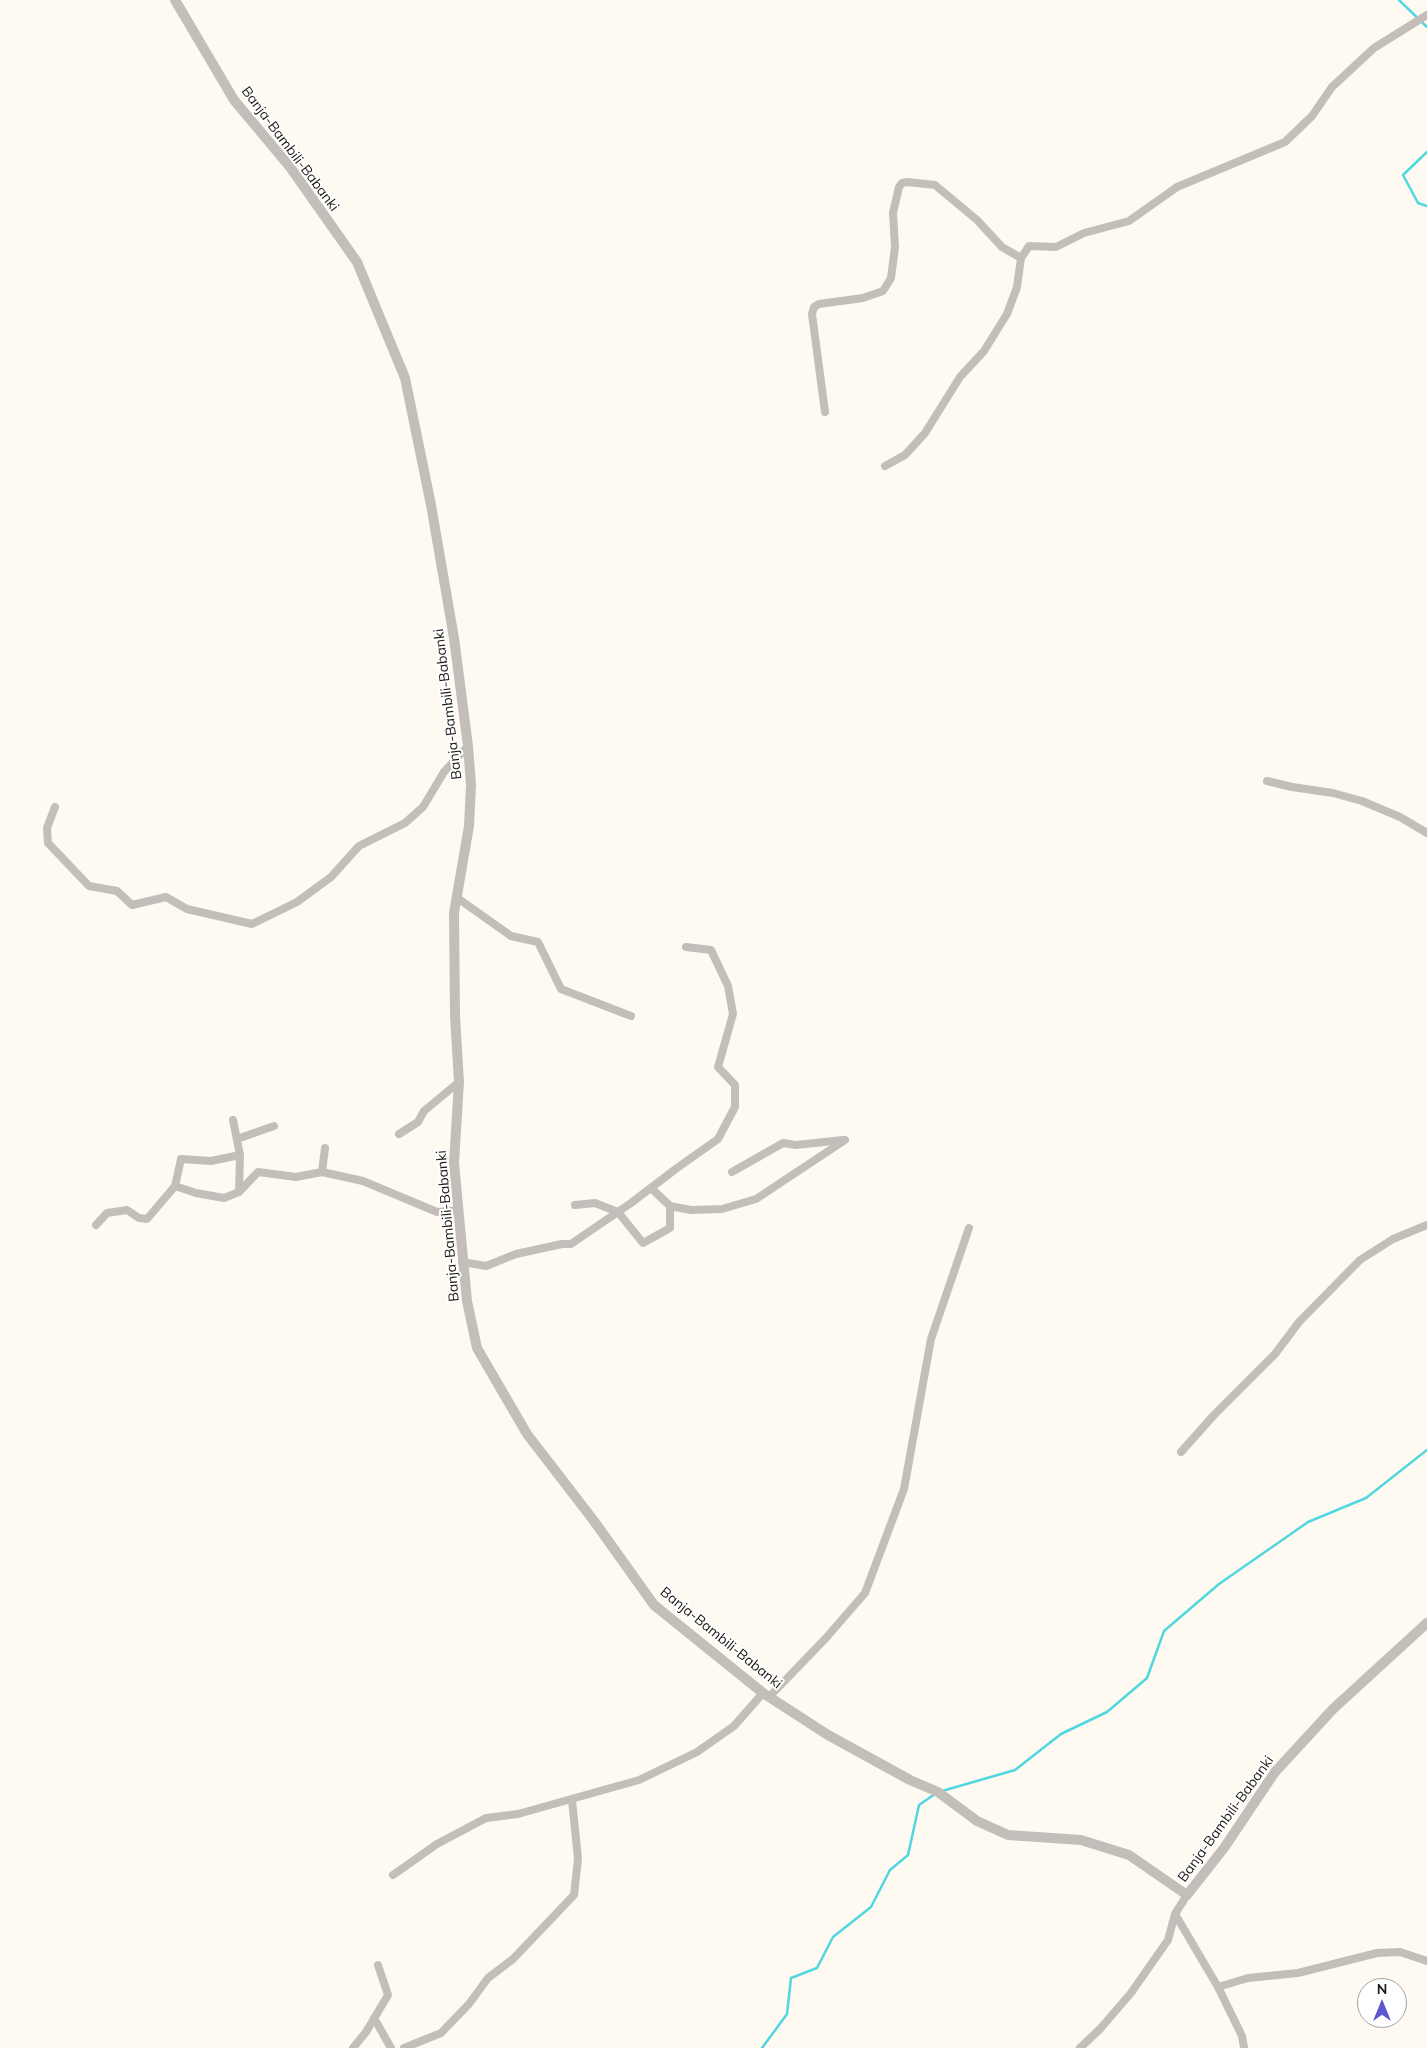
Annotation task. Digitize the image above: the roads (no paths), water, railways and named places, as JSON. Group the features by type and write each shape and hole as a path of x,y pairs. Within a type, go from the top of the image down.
{"street":[{"name":"Banja-Bambili-Babanki","path":"175,0 234,100 290,167 356,262 405,378 431,505 454,638 472,785 469,826 454,913 455,1016 459,1082 454,1163 460,1210 462,1262 467,1301 477,1348 527,1434 594,1521 654,1605 766,1695 828,1735 910,1780 938,1792 977,1821 1008,1835 1081,1840 1129,1854 1187,1895 1224,1848 1275,1772 1333,1709 1427,1623"},
{"path":"885,466 905,455 925,433 960,377 984,351 1007,314 1017,286 1021,258 1029,246 1056,247 1084,233 1129,220 1177,187 1286,142 1312,116 1332,87 1374,48 1427,16"},
{"path":"825,412 812,314 814,307 819,304 856,300 883,291 891,278 895,247 893,213 899,187 902,183 935,185 977,220 1002,247 1021,258"},
{"path":"55,806 47,828 48,842 89,886 116,891 132,905 166,897 187,909 252,924 297,902 331,877 359,846 405,823 423,806 444,772 468,746"},
{"path":"1267,781 1333,793 1362,802 1400,817 1427,833"},
{"path":"456,897 511,936 538,942 561,990 631,1016"},
{"path":"462,1262 486,1266 516,1254 562,1244 571,1244 718,1139 735,1107 735,1085 718,1067 733,1014 728,986 712,950 686,947"},
{"path":"399,1134 418,1122 424,1111 459,1082"},
{"path":"233,1120 240,1155 239,1192"},
{"path":"237,1139 274,1126"},
{"path":"651,1188 670,1206 691,1210 722,1209 756,1199 845,1140 796,1146 783,1143 732,1172"},
{"path":"322,1172 325,1148"},
{"path":"96,1225 107,1213 127,1210 139,1218 147,1219 175,1186 181,1159 211,1161 240,1155"},
{"path":"175,1186 196,1193 224,1198 239,1192 258,1172 296,1176 322,1172 363,1181 437,1212 460,1210"},
{"path":"575,1205 595,1203 618,1212 643,1243 670,1228 670,1206"},
{"path":"1181,1452 1214,1414 1275,1354 1299,1322 1360,1260 1393,1239 1427,1225"},
{"path":"393,1876 437,1844 486,1818 518,1814 639,1780 697,1752 734,1726 826,1638 866,1593 904,1489 931,1339 969,1228"},
{"path":"404,2048 442,2033 469,2004 488,1978 513,1959 574,1896 578,1859 572,1800"},
{"path":"1080,2048 1100,2029 1131,1993 1168,1940 1175,1914 1187,1895"},
{"path":"1175,1914 1218,1987 1242,2036 1244,2048"},
{"path":"1218,1987 1248,1978 1298,1973 1377,1953 1400,1952 1427,1961"},
{"path":"353,2048 388,1995 378,1966"},
{"path":"374,2018 391,2048"}],"waterway":[{"path":"1399,0 1427,27"},
{"path":"1427,152 1403,175 1418,203 1427,206"},
{"path":"942,1791 1015,1770 1061,1734 1107,1712 1147,1678 1164,1631 1219,1584 1308,1522 1366,1498 1427,1450"},
{"path":"762,2048 787,2014 791,1978 817,1968 833,1937 871,1907 890,1870 908,1855 919,1805 935,1794"}]}
